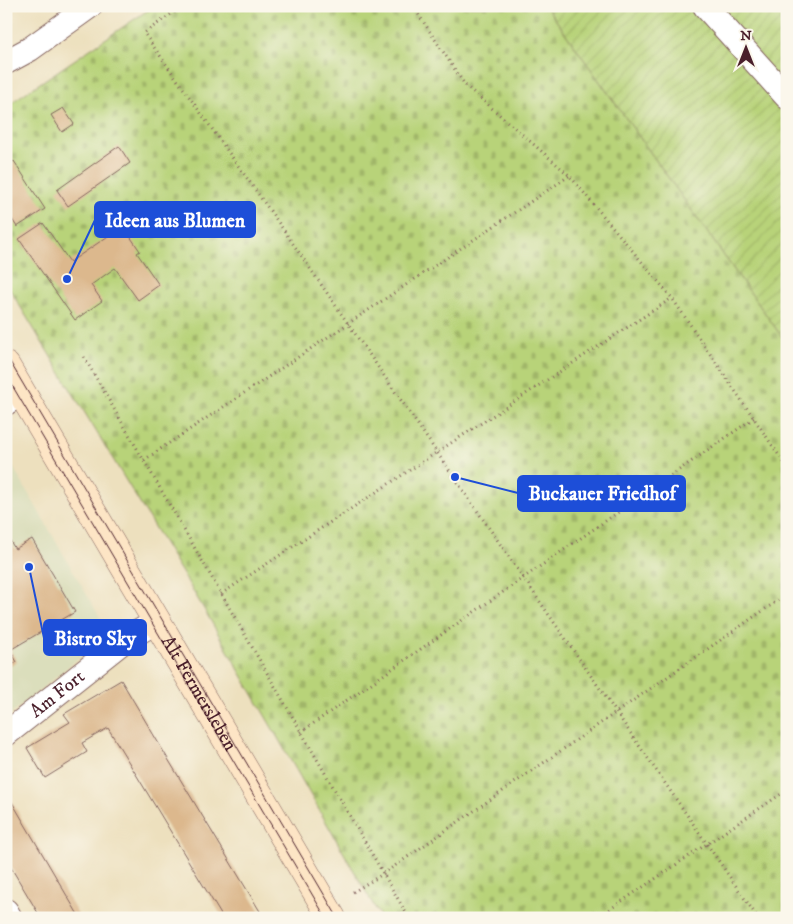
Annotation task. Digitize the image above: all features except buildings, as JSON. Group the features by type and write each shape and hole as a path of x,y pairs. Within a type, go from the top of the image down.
{"main road":[{"name":"Alt Fermersleben","path":"6,366 16,404 158,621 332,918"}],"street":[{"path":"705,6 784,90"},
{"path":"6,62 30,49 77,10"},
{"name":"Am Fort","path":"6,734 126,639 158,621"},
{"path":"6,911 10,918"}],"path":[{"path":"183,6 144,32 758,918"},
{"path":"413,6 465,85 569,175 672,298 787,467"},
{"path":"144,460 569,175"},
{"path":"221,594 672,298"},
{"path":"84,357 408,918"},
{"path":"301,732 754,418"},
{"path":"353,892 384,874 787,594"},
{"path":"597,918 787,790"}],"shaded area":[{"path":"6,455 109,633 6,718"}],"green space":[{"path":"154,6 546,6 787,344 787,918 381,918 204,609 6,283 6,106"},
{"path":"546,6 787,6 787,344"}],"tram line":[{"path":"6,355 338,918"},
{"path":"6,375 326,918"}],"place":[{"name":"Ideen aus Blumen","path":"67,279"},
{"name":"Buckauer Friedhof","path":"455,477"},
{"name":"Bistro Sky","path":"29,567"}]}
